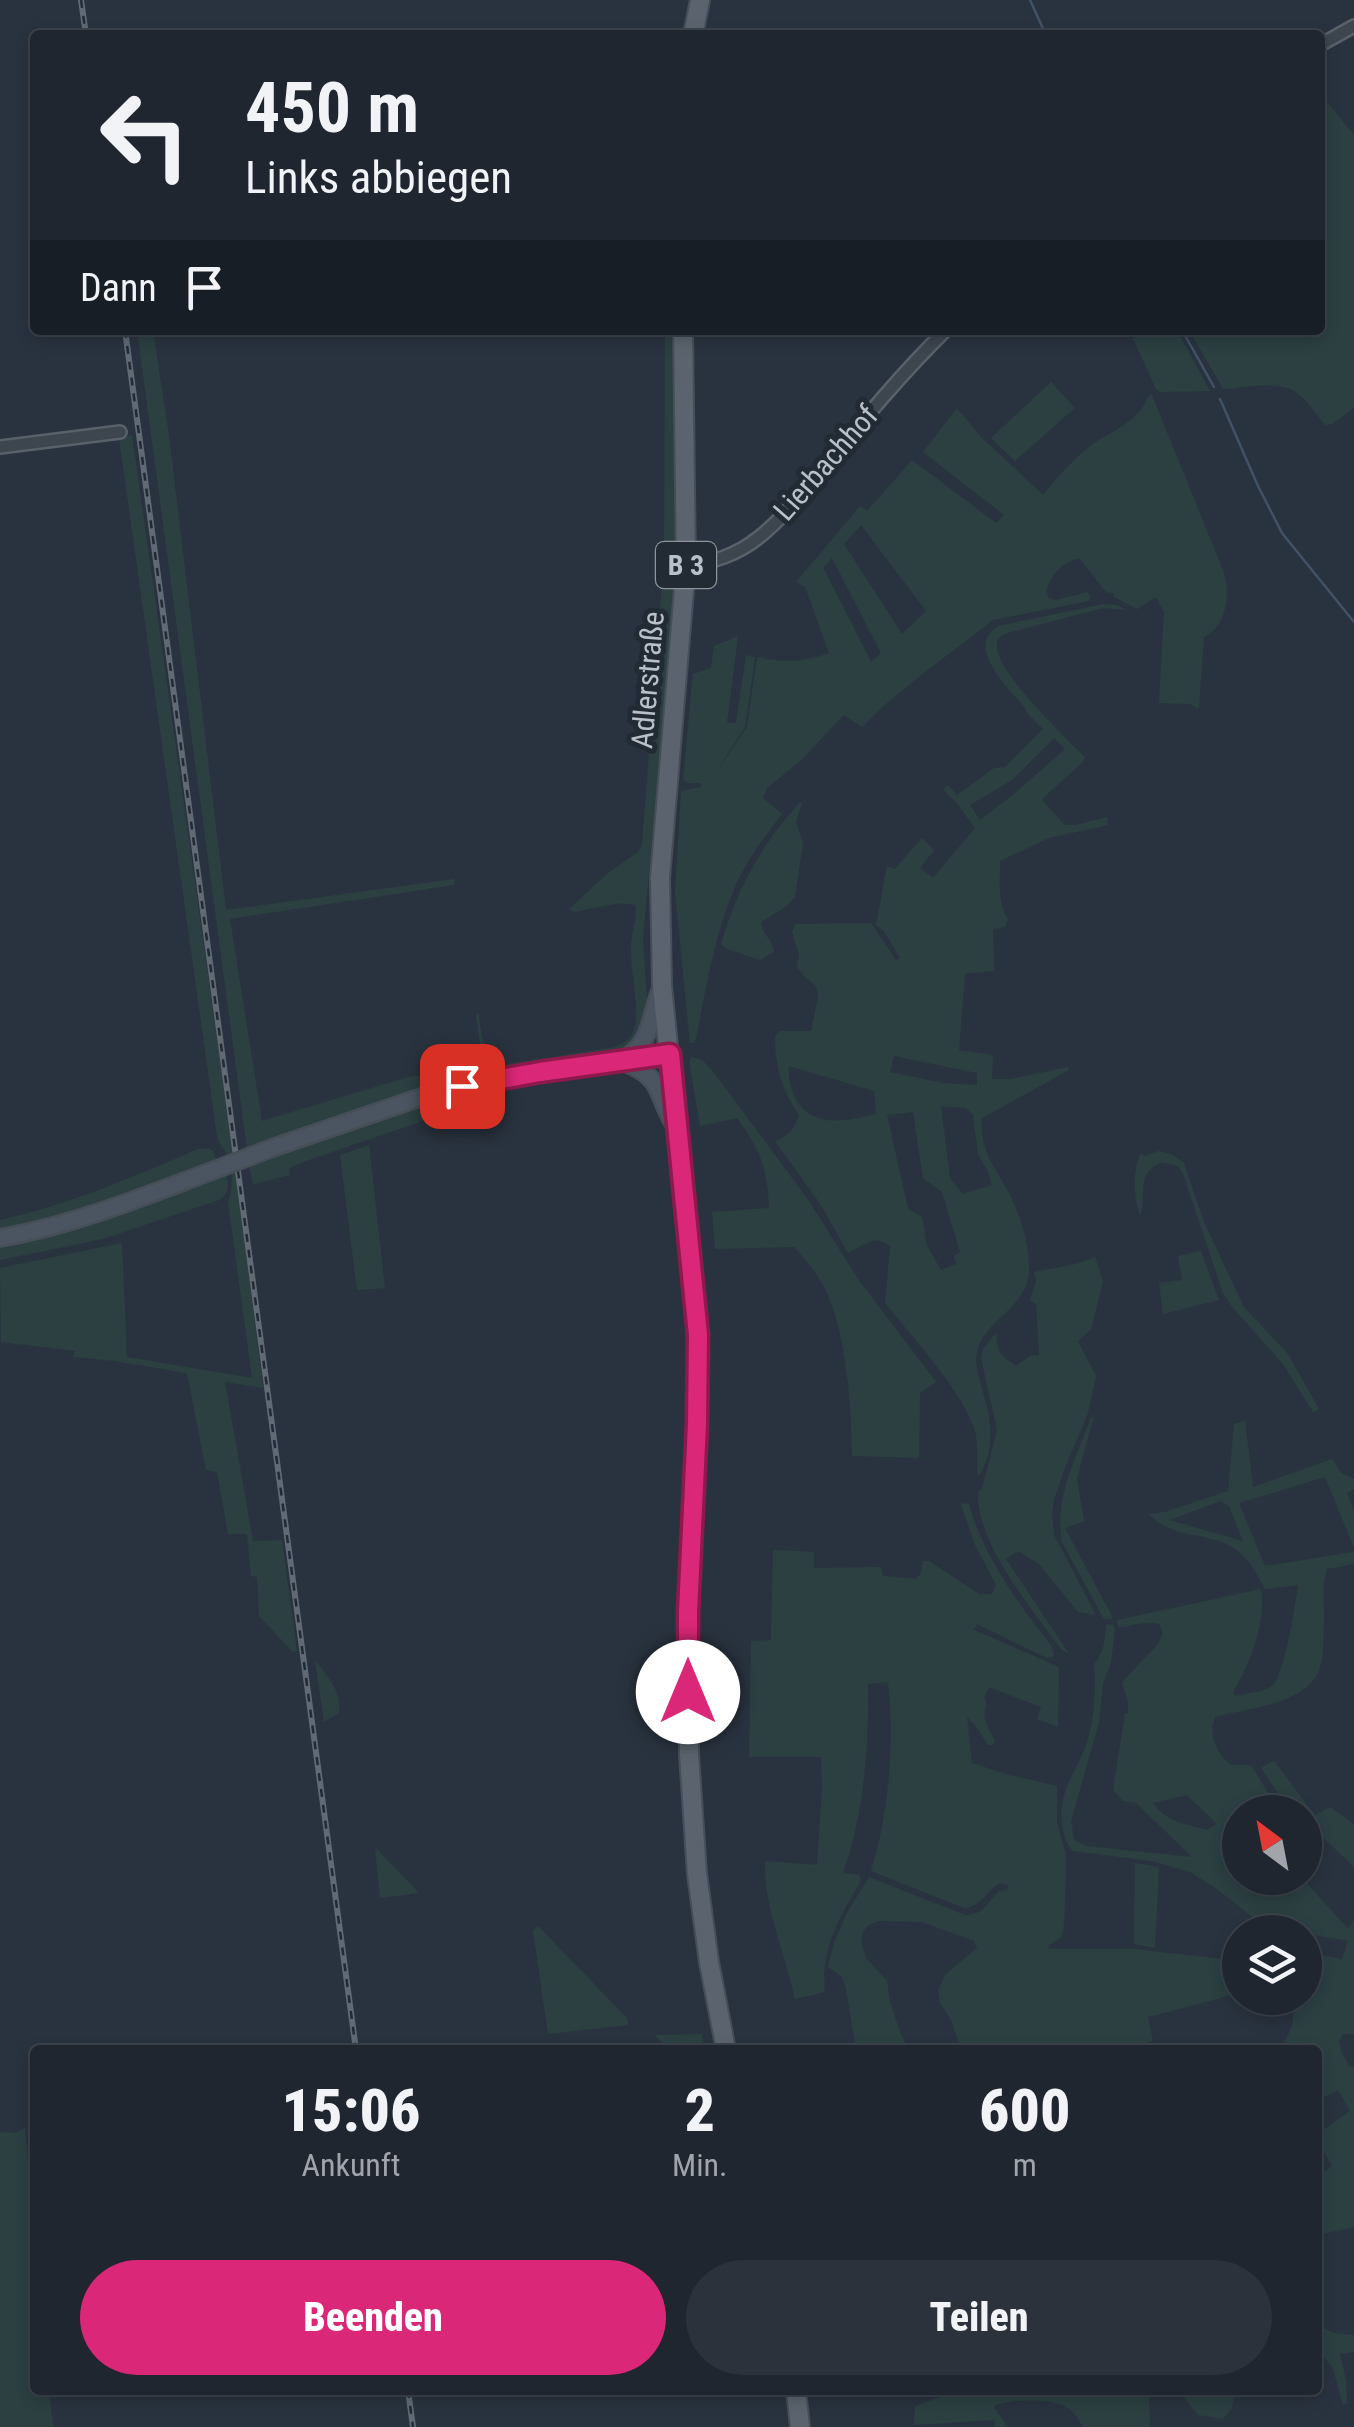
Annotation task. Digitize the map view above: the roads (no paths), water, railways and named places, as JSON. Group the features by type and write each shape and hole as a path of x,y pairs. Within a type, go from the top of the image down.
{"main road":[{"path":"694,30 700,0"},
{"name":"Adlerstraße","path":"662,986 660,878 686,565 683,335"},
{"name":"B 3","path":"662,986 698,1335 688,1612 689,1754 697,1874 725,2045"},
{"path":"797,2395 800,2427"}],"street":[{"path":"1325,42 1354,26"},
{"name":"Lierbachhof","path":"686,565 710,563 749,545 770,527 941,335"},
{"path":"0,447 120,432"},
{"path":"619,1061 632,1054 649,1033 654,1003 662,986"},
{"path":"0,1238 40,1231 102,1212 377,1110 442,1090 670,1054"},
{"path":"619,1061 652,1077 676,1130"}],"waterway":[{"path":"1030,0 1044,30"},
{"path":"1185,335 1214,387"},
{"path":"1220,399 1282,533 1354,622"}],"railway":[{"path":"81,0 85,30"},
{"path":"126,335 355,2045"},
{"path":"409,2395 413,2427"}]}
